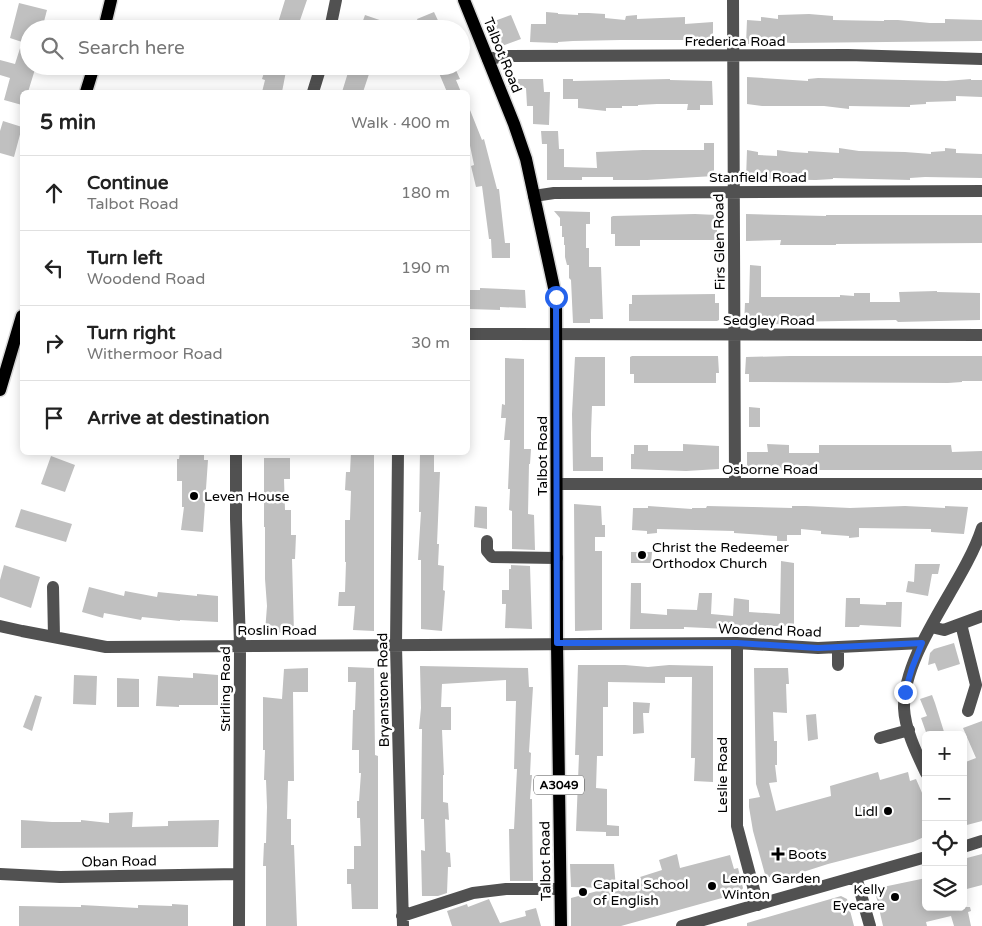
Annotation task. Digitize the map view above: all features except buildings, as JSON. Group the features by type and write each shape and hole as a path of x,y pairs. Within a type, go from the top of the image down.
{"main road":[{"path":"106,20 111,0"},
{"name":"Talbot Road","path":"464,0 514,124 526,159 556,297 557,643 561,926"},
{"path":"87,90 91,75"},
{"path":"0,390 20,323"}],"street":[{"path":"332,20 336,0"},
{"name":"Firs Glen Road","path":"733,0 735,484"},
{"name":"Frederica Road","path":"488,59 506,56 848,55 982,59"},
{"path":"314,90 318,75"},
{"name":"Stanfield Road","path":"534,196 554,193 982,191"},
{"name":"Sedgley Road","path":"470,334 982,335"},
{"name":"Stirling Road","path":"236,455 240,645 239,926"},
{"name":"Bryanstone Road","path":"398,455 396,646 402,921"},
{"name":"Osborne Road","path":"557,484 982,484"},
{"path":"922,763 908,730 904,709 905,692 922,643 976,547 982,528"},
{"path":"486,541 486,551 492,557 557,558"},
{"path":"53,587 54,637"},
{"path":"931,627 944,630 982,616"},
{"path":"961,624 976,685 968,711"},
{"name":"Roslin Road","path":"0,626 106,647 240,645 396,646 557,643"},
{"name":"Woodend Road","path":"557,643 737,643 818,648 922,643"},
{"name":"Leslie Road","path":"737,643 737,826 758,904"},
{"path":"838,647 838,665"},
{"path":"880,738 908,730"},
{"path":"967,846 982,841"},
{"path":"682,926 922,859"},
{"name":"Oban Road","path":"0,874 60,877 239,874"},
{"path":"856,877 870,926"},
{"path":"402,921 474,893 506,889 560,890"}],"place":[{"name":"Leven House","path":"194,496"},
{"name":"Christ the Redeemer Orthodox Church","path":"642,555"},
{"name":"Lidl","path":"888,811"},
{"name":"Boots","path":"778,854"},
{"name":"Lemon Garden Winton","path":"712,886"},
{"name":"Capital School of English","path":"583,892"},
{"name":"Kelly Eyecare","path":"895,897"}],"route":[{"path":"556,297 557,643 737,643 818,648 922,643 905,692"}]}
